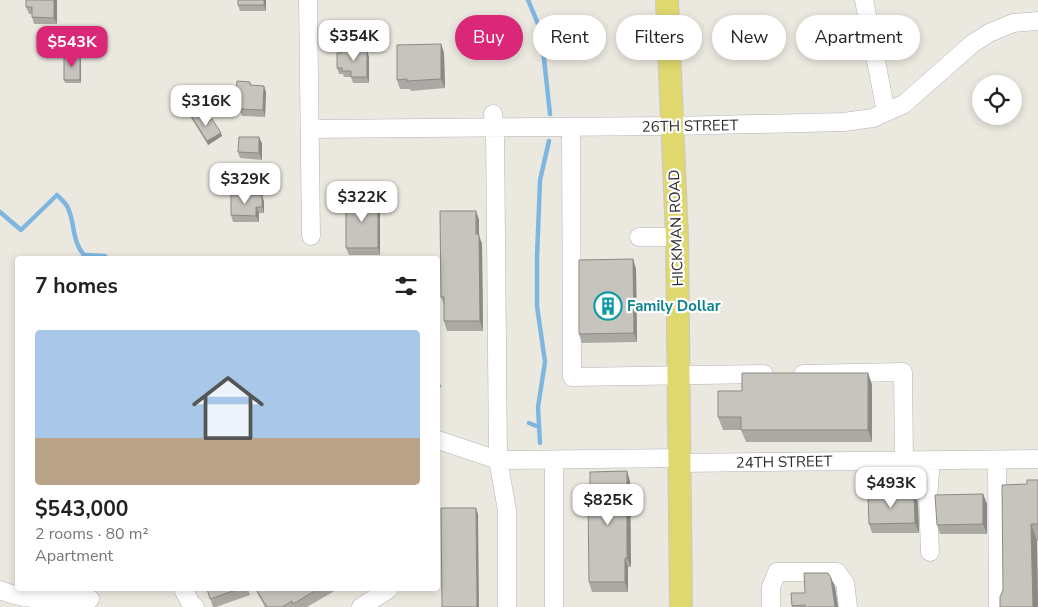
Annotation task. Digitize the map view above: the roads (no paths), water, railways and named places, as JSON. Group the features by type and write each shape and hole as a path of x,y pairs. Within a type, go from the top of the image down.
{"main road":[{"name":"HICKMAN ROAD","path":"667,0 677,237 681,607"}],"street":[{"path":"308,0 311,236"},
{"path":"864,0 886,112"},
{"name":"26TH STREET","path":"310,130 353,137 494,121 571,127 844,122 873,118 904,104 972,44 990,33 1013,23 1038,21"},
{"path":"494,121 498,460 507,510 507,607"},
{"path":"571,127 579,177 572,377 903,372 904,461"},
{"path":"639,237 677,237"},
{"name":"24TH STREET","path":"440,441 498,460 904,461 1038,459"},
{"path":"554,460 554,607"},
{"path":"930,552 928,497 931,460"},
{"path":"997,460 998,607"},
{"path":"771,607 771,587 777,572 837,572 845,583 848,607"},
{"path":"0,590 24,598 44,600 90,599"},
{"path":"184,591 191,604 195,607"},
{"path":"361,607 385,591"}],"waterway":[{"path":"528,0 541,31 550,114"},
{"path":"540,443 538,407 545,362 537,306 537,258 540,180 549,141"},
{"path":"0,212 21,230 57,195 68,208 80,250 84,255 105,256"},
{"path":"529,423 539,427"}],"place":[{"name":"Family Dollar","path":"608,306"}]}
